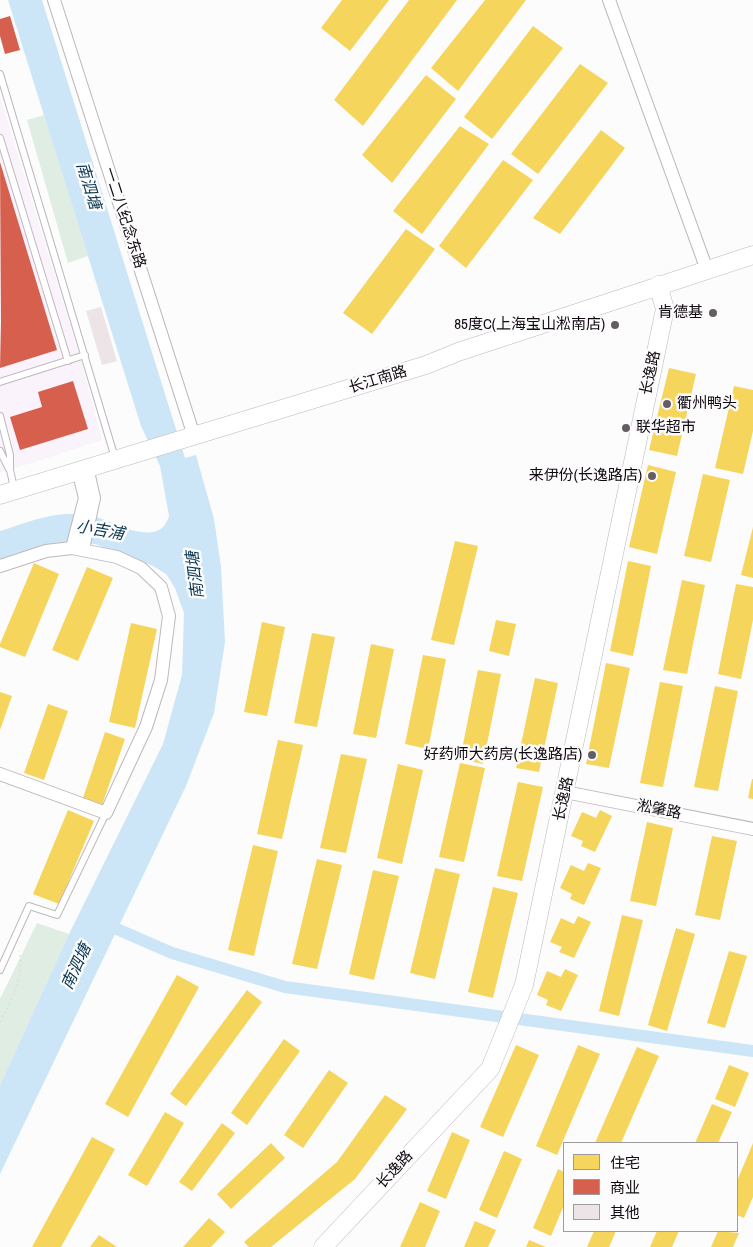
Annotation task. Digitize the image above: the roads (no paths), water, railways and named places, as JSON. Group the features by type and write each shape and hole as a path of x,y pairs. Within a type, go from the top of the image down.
{"street":[{"name":"一二八纪念东路","path":"54,0 187,438"},
{"path":"609,0 707,270"},
{"name":"长江南路","path":"7,492 426,365 458,352 753,255"},
{"name":"长逸路","path":"323,1247 490,1069 524,985 566,792 665,309 658,285"},
{"path":"79,544 89,503 94,498 82,469"},
{"path":"0,566 46,551 79,544 117,557 141,568 161,587 169,616 160,680 146,727 106,813 0,774"},
{"name":"淞肇路","path":"566,792 753,829"}],"lane":[{"path":"0,74 85,356 119,457"},
{"path":"0,138 68,361"},
{"path":"0,382 85,356"},
{"path":"0,416 10,455 7,492"},
{"path":"0,452 10,470"},
{"path":"0,970 29,906 57,916 106,813"}],"water":[{"path":"8,0 42,0 185,458 196,455 214,519 221,567 225,642 214,713 186,786 0,1174 0,1085 69,934 163,744 182,675 184,613 175,588 166,574 153,566 95,544 61,542 0,560 0,531 45,517 63,514 86,515 138,532 148,533 157,531 164,526 169,516 160,466 141,426"}],"waterway":[{"path":"103,923 172,953 285,987 753,1051"}],"place":[{"name":"肯德基","path":"713,313"},
{"name":"85度C(上海宝山淞南店)","path":"615,325"},
{"name":"衢州鸭头","path":"667,404"},
{"name":"联华超市","path":"626,428"},
{"name":"来伊份(长逸路店)","path":"652,476"},
{"name":"好药师大药房(长逸路店)","path":"592,755"}],"water label":[{"name":"南泗塘","path":"88,186"},
{"name":"小吉浦","path":"100,531"},
{"name":"南泗塘","path":"196,575"},
{"name":"南泗塘","path":"77,967"}]}
